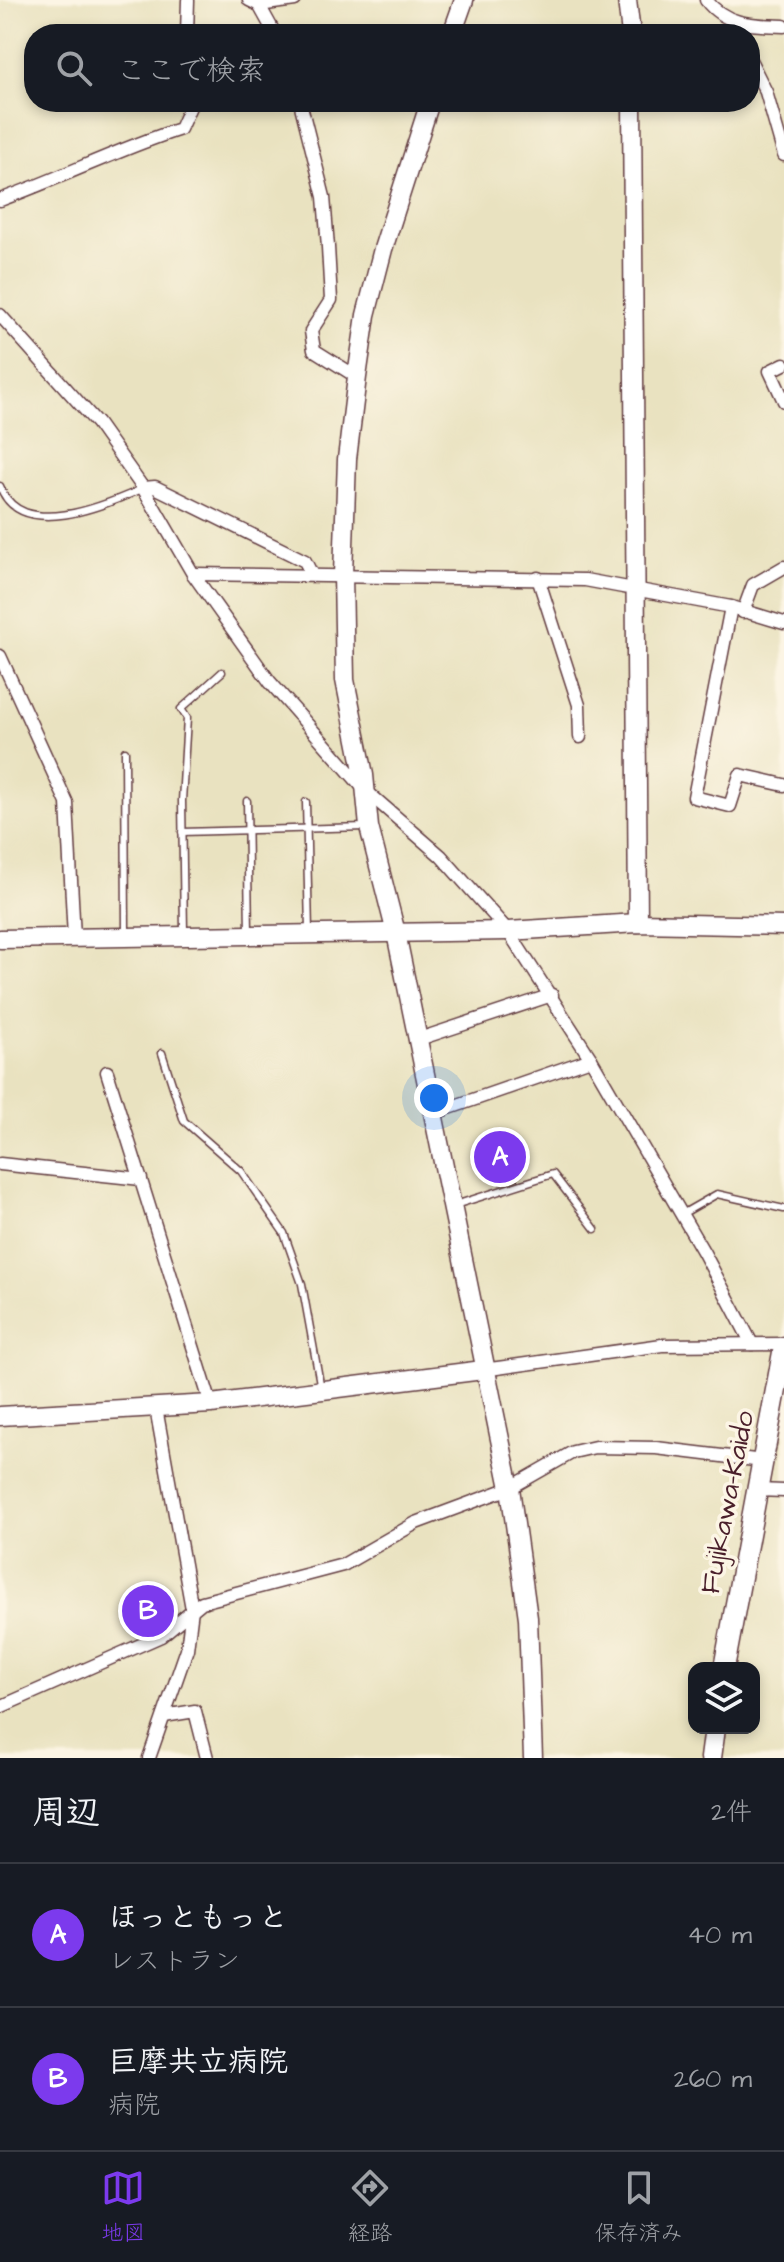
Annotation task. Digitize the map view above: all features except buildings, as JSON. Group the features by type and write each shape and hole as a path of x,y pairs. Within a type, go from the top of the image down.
{"main road":[{"name":"Fujikawa-Kaido","path":"725,1662 784,1345"},
{"path":"711,1758 714,1734"}],"street":[{"path":"187,24 188,0"},
{"path":"254,2 295,0"},
{"path":"456,24 464,0"},
{"path":"627,0 630,24"},
{"path":"706,0 714,10 735,24"},
{"path":"254,2 268,24"},
{"path":"760,28 784,26"},
{"path":"760,80 784,155"},
{"path":"0,200 71,174 118,148 180,129 188,112"},
{"path":"303,112 324,197 331,300 311,331 314,350 357,377"},
{"path":"427,112 383,249 366,315 357,377 347,459 343,575 345,680 366,791 369,827 396,933 483,1370 510,1488 528,1618 533,1758"},
{"path":"632,112 638,923"},
{"path":"0,315 97,423 143,488 193,574 270,682 366,791 441,856 508,931 591,1059 682,1214 752,1344"},
{"path":"784,364 770,371 784,401"},
{"path":"143,488 155,487 305,561 312,575"},
{"path":"784,567 753,585 737,610 694,797 730,806 740,775 784,785"},
{"path":"193,574 538,578 634,588 784,623"},
{"path":"538,578 579,705 580,737"},
{"path":"0,656 67,803 74,938"},
{"path":"0,939 508,931 638,923 784,926"},
{"path":"416,1040 552,995"},
{"path":"432,1114 591,1059"},
{"path":"107,1072 211,1404"},
{"path":"0,1164 141,1179"},
{"path":"0,1416 211,1404 662,1345 784,1345"},
{"path":"149,1758 187,1649 192,1609 156,1408"},
{"path":"0,1707 161,1636 202,1602 343,1565 416,1523 510,1488 573,1452 595,1447 656,1448 763,1461"},
{"path":"757,1490 784,1491"},
{"path":"164,1716 195,1711 207,1758"}],"lane":[{"path":"0,486 12,506 26,513 59,515 96,510 143,488"},
{"path":"184,936 182,832 187,718 181,709 222,672"},
{"path":"125,751 126,937"},
{"path":"247,801 249,935"},
{"path":"306,802 309,934"},
{"path":"182,832 369,827"},
{"path":"162,1053 184,1121 241,1171 284,1233 302,1284 321,1389"},
{"path":"452,1206 553,1174 595,1229"},
{"path":"682,1214 717,1194 784,1209"}],"place":[{"name":"ほっともっと","path":"500,1157"},
{"name":"巨摩共立病院","path":"148,1611"}]}
